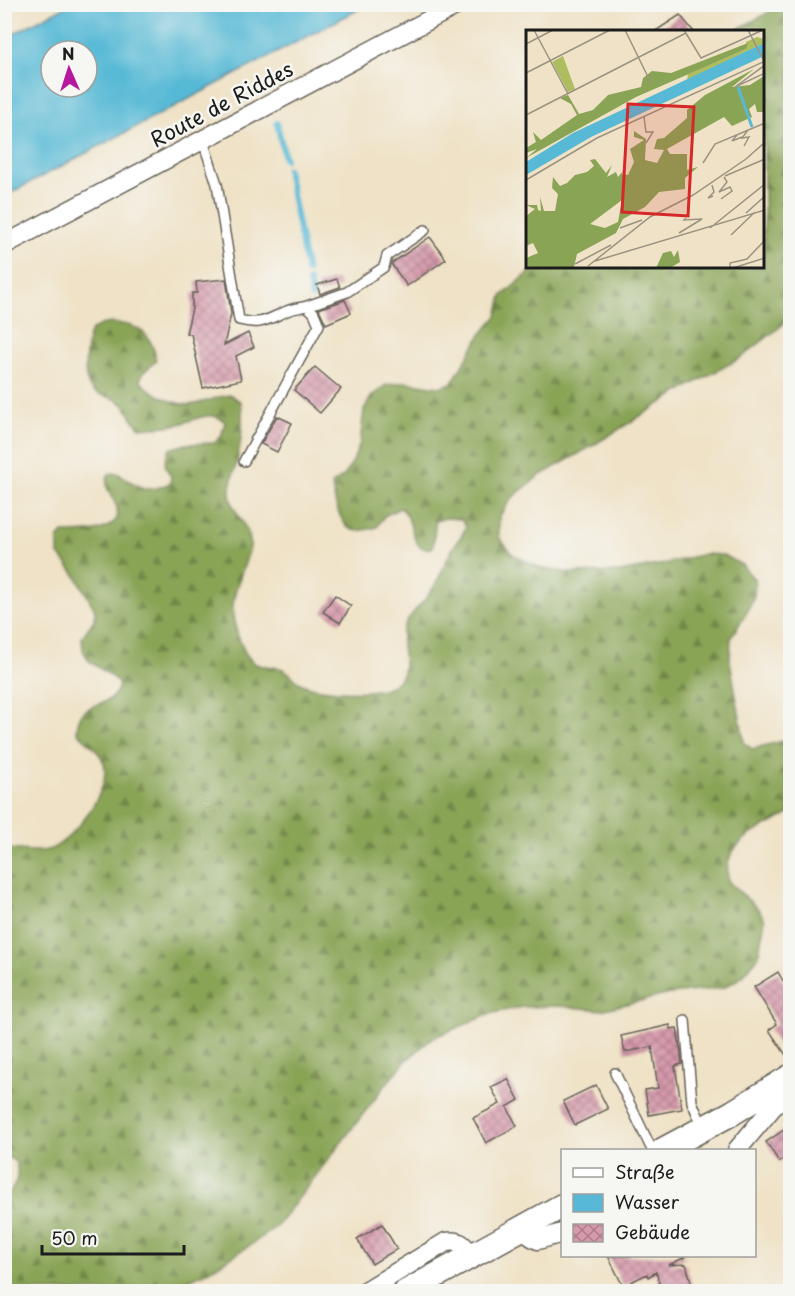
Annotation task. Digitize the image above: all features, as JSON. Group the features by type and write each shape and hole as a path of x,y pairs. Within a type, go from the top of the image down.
{"main road":[{"path":"665,1149 704,1129 781,1083"},
{"path":"406,1292 561,1207"}],"street":[{"name":"Route de Riddes","path":"4,245 459,4"},
{"path":"737,1149 777,1102 781,1083"},
{"path":"525,1226 532,1237 538,1240 561,1233"},
{"path":"364,1292 446,1242 459,1242 465,1246 470,1255"}],"lane":[{"path":"203,141 217,184 239,320 268,321 288,310 347,292 384,267 387,256 425,230"},
{"path":"244,461 319,326 314,313 307,306"},
{"path":"685,1020 692,1102 704,1129"},
{"path":"615,1073 652,1149"}],"green space":[{"path":"782,5 790,5 790,319 742,357 682,390 539,476 512,498 499,517 499,537 512,554 540,568 569,573 620,572 704,554 723,555 742,565 755,580 754,596 746,614 731,637 730,661 744,742 752,749 790,739 790,813 743,840 730,856 728,863 728,881 759,910 765,920 758,957 742,977 723,988 670,994 601,1010 559,1006 523,1007 493,1013 432,1038 406,1061 387,1083 278,1225 251,1245 208,1271 166,1291 5,1291 5,1199 14,1186 17,1172 16,1162 4,1155 5,849 34,851 51,849 70,835 89,812 102,786 105,774 104,763 96,750 77,732 79,721 89,708 110,699 119,685 115,679 89,661 83,650 82,637 94,620 95,610 76,576 58,553 58,539 63,533 105,528 117,519 117,508 107,488 109,474 117,473 136,485 148,489 162,487 170,483 171,476 165,463 170,449 186,444 214,443 221,437 225,422 220,418 208,416 174,425 140,428 121,403 113,398 97,394 89,386 85,366 89,335 99,326 115,323 143,332 149,338 156,361 142,374 140,381 173,402 188,405 231,395 241,402 241,441 230,491 233,505 248,532 250,546 237,587 233,612 239,638 249,658 259,665 283,669 300,683 321,689 364,691 389,686 397,682 403,670 402,636 405,624 434,587 466,526 461,519 445,518 436,521 432,548 424,548 415,540 408,518 400,508 384,516 377,527 356,531 344,523 332,484 345,475 353,461 360,443 364,410 371,397 386,385 405,382 439,387 452,383 480,336 497,316 502,296 535,268 765,268 765,30 736,30"}],"water":[{"path":"68,4 367,5 5,196 5,38"}],"building":[{"path":"680,15 692,30 657,30"},
{"path":"430,237 446,259 407,286 392,263"},
{"path":"226,279 231,314 224,345 248,333 254,347 236,356 241,380 203,388 191,334 186,333 192,309 192,293 197,293 196,282"},
{"path":"337,279 340,287 320,294 317,285"},
{"path":"345,300 351,313 326,324 319,309"},
{"path":"315,367 341,389 320,413 294,390"},
{"path":"277,416 292,423 277,452 261,444"},
{"path":"335,595 351,606 340,623 323,612"},
{"path":"778,972 790,993 790,1061 769,1030 777,1024 754,987"},
{"path":"670,1025 670,1029 677,1028 681,1055 682,1064 675,1066 682,1109 649,1115 645,1090 658,1088 652,1047 625,1052 621,1036"},
{"path":"508,1079 519,1100 507,1107 517,1126 486,1143 473,1118 500,1104 491,1087"},
{"path":"596,1085 608,1109 575,1125 563,1101"},
{"path":"790,1126 790,1154 779,1162 766,1142"},
{"path":"382,1224 397,1249 372,1264 357,1239"},
{"path":"608,1257 685,1257 669,1265 686,1264 694,1292 662,1292 656,1272 623,1286"}],"waterway":[{"path":"277,123 285,159"},
{"path":"287,169 307,271"},
{"path":"309,281 312,297"}]}
